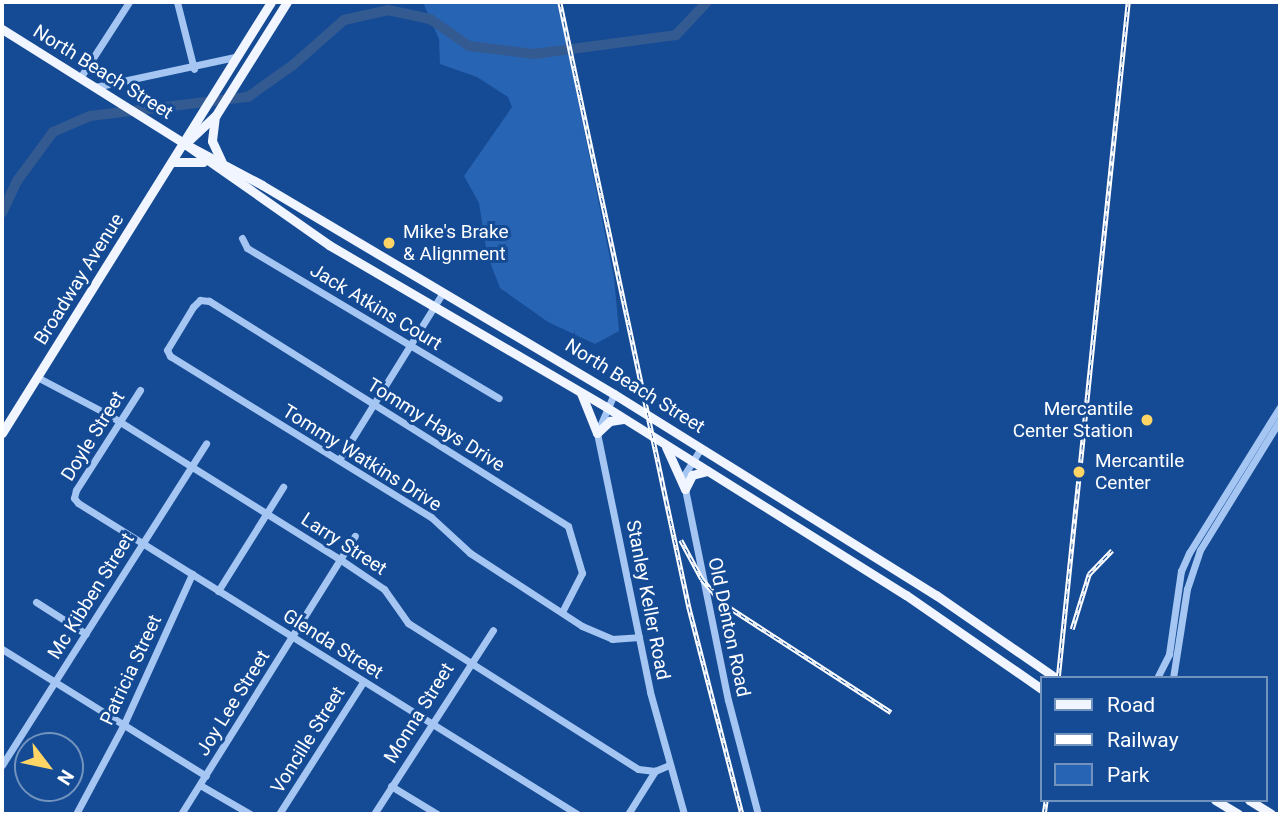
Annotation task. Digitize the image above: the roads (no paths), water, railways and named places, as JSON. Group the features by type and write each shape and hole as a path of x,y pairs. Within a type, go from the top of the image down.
{"main road":[{"path":"185,144 196,118 271,2"},
{"path":"185,144 216,115 287,2"},
{"name":"North Beach Street","path":"2,29 161,130 223,163 614,394 936,595 1053,676"},
{"path":"216,115 212,141 223,163"},
{"name":"North Beach Street","path":"185,144 206,162 329,244 433,308 606,407 927,608 1040,688"},
{"name":"Broadway Avenue","path":"2,433 185,144"},
{"path":"173,162 206,162"},
{"path":"329,244 338,231"},
{"path":"580,392 597,433 610,421 623,419"},
{"path":"666,446 685,489"},
{"path":"685,489 692,475 707,471"},
{"path":"828,546 836,532"},
{"path":"927,608 936,595"},
{"path":"1218,802 1238,814"},
{"path":"1251,802 1272,814"}],"street":[{"path":"79,78 129,2"},
{"path":"177,2 194,69"},
{"path":"94,88 194,69 235,57"},
{"name":"Jack Atkins Court","path":"242,238 247,248 499,398"},
{"path":"339,460 442,294"},
{"name":"Tommy Watkins Drive","path":"209,301 200,300 193,307 167,350 170,356 431,517 470,553 599,635 624,640 639,637"},
{"name":"Tommy Hays Drive","path":"209,301 568,526 582,573 562,612"},
{"name":"Larry Street","path":"37,377 120,422 341,560 384,589 408,623 638,769 655,771"},
{"name":"Doyle Street","path":"74,498 140,390"},
{"path":"597,433 606,407 614,394"},
{"path":"1158,676 1169,654 1181,571 1189,553 1280,408"},
{"path":"1173,676 1187,589 1200,550 1280,421"},
{"name":"Stanley Keller Road","path":"597,433 639,637 669,765 684,814"},
{"name":"Mc Kibben Street","path":"2,765 206,443"},
{"name":"Old Denton Road","path":"701,448 692,462 685,489 728,700 758,814"},
{"path":"218,591 283,487"},
{"name":"Glenda Street","path":"74,498 142,544 577,814"},
{"name":"Joy Lee Street","path":"181,814 355,536"},
{"name":"Patricia Street","path":"76,814 123,726 192,574"},
{"path":"36,602 86,634"},
{"name":"Monna Street","path":"374,814 493,630"},
{"path":"2,649 206,776"},
{"name":"Voncille Street","path":"279,814 363,682"},
{"path":"628,814 655,771 669,765"},
{"path":"200,785 250,814"},
{"path":"391,786 437,814"}],"waterway":[{"path":"2,213 17,181 53,132 90,116 248,97 293,65 344,20 388,10 430,19 469,46 534,54 676,35 707,2"}],"railway":[{"path":"560,2 689,607 742,814"},
{"path":"1058,676 1128,2"},
{"path":"681,540 702,579 724,604 891,712"},
{"path":"1072,629 1089,574 1112,550"},
{"path":"1044,814 1046,802"}],"place":[{"name":"Mike's Brake & Alignment","path":"389,243"},
{"name":"Mercantile Center Station","path":"1147,420"},
{"name":"Mercantile Center","path":"1079,472"}]}
